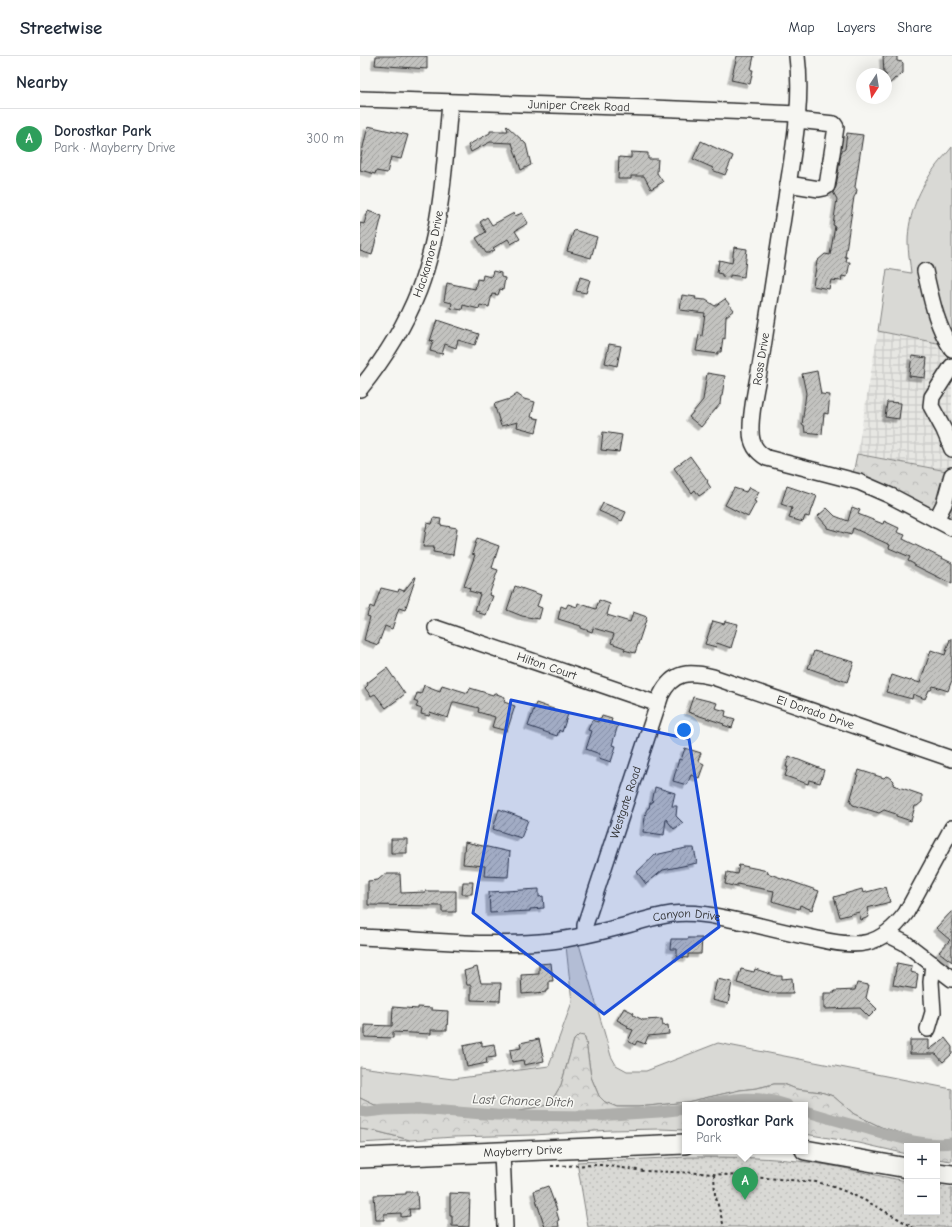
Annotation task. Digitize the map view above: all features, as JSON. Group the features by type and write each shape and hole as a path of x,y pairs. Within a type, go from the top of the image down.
{"main road":[{"name":"Mayberry Drive","path":"360,1158 682,1144"},
{"path":"808,1151 904,1167"},
{"path":"940,1173 952,1175"}],"street":[{"name":"Ross Drive","path":"797,56 797,117 751,421 751,441 759,454 772,460 840,476 874,488 952,528"},
{"name":"Juniper Creek Road","path":"360,99 652,108 797,117 834,124 836,127 826,186 819,189 788,184"},
{"name":"Hackamore Drive","path":"360,389 396,337 419,290 428,260 440,198 445,167 450,102"},
{"path":"925,271 938,319 946,340 952,349"},
{"path":"952,366 932,397 931,406 952,449"},
{"path":"936,520 944,504 952,475"},
{"name":"Hilton Court","path":"436,628 658,704"},
{"name":"El Dorado Drive","path":"677,676 693,674 713,677 952,759"},
{"name":"Westgate Road","path":"585,935 585,925 658,704 664,688 677,676"},
{"name":"Canyon Drive","path":"360,937 450,943 498,944 551,941 585,935 660,916 684,913 716,916 833,943 860,944 871,942 887,934 906,913 952,828"},
{"path":"887,934 905,943 952,980"},
{"path":"928,1029 933,1012 931,982 933,964"},
{"path":"502,1152 505,1227"}],"path":[{"path":"545,1166 601,1165 644,1171 799,1180 833,1186 846,1191 913,1227"},
{"path":"714,1174 715,1194 724,1227"}],"highlighted area":[{"path":"511,700 689,739 719,927 604,1014 473,913"}],"shaded area":[{"path":"878,331 952,346 952,472 857,454"}],"green space":[{"path":"952,147 952,346 878,331 887,269 911,273 908,242 910,221 913,211 920,192 930,174"},
{"path":"857,454 952,472 952,513 949,518 881,484 853,474"},
{"path":"579,944 611,1056 616,1065 627,1071 646,1071 718,1043 952,1089 952,1139 920,1139 881,1127 854,1114 833,1096 821,1092 796,1089 784,1084 774,1084 740,1090 687,1102 638,1107 617,1107 605,1102 599,1096 591,1077 584,1036 574,1040 561,1085 551,1102 544,1106 508,1112 465,1111 403,1106 381,1108 360,1098 360,1067 453,1079 549,1066 572,1002 566,946"},
{"path":"579,1035 584,1036 591,1077 599,1096 605,1102 617,1107 638,1107 682,1103 682,1130 611,1130 410,1140 375,1131 360,1129 360,1098 381,1108 403,1106 465,1111 508,1112 544,1106 551,1102 561,1085 574,1040"},
{"path":"774,1084 784,1084 796,1089 821,1092 833,1096 854,1114 881,1127 920,1139 952,1139 952,1161 940,1159 940,1143 904,1143 904,1153 859,1143 808,1134 808,1102 687,1102 740,1090"},
{"path":"360,1129 375,1131 410,1140 360,1143"},
{"path":"688,1157 751,1158 798,1161 826,1165 904,1180 904,1215 940,1215 940,1186 952,1188 952,1227 588,1227 577,1162"}],"building":[{"path":"376,56 427,56 427,69 375,65"},
{"path":"737,56 754,56 750,84 731,80"},
{"path":"883,56 897,56 897,61 903,63 903,73 892,81 892,68 884,68"},
{"path":"506,125 526,144 531,165 521,170 512,143 490,142 471,152 468,145 490,133 490,131 508,131"},
{"path":"368,126 408,135 401,159 391,157 387,173 376,171 375,174 360,170 360,160"},
{"path":"847,133 863,135 855,187 857,190 854,197 845,257 847,257 846,262 850,262 847,277 842,276 841,281 831,280 829,289 813,286 817,261 825,254 830,255 835,226 833,225 837,199 833,192 836,187 841,152 845,149"},
{"path":"701,141 733,156 725,175 712,170 713,168 693,159"},
{"path":"631,152 648,153 648,159 658,159 657,173 663,182 651,189 644,176 631,176 631,179 618,179 619,157 631,158"},
{"path":"368,211 382,216 372,255 360,251 360,223 364,224"},
{"path":"514,213 515,216 522,213 528,223 515,231 520,239 511,244 508,239 493,248 495,250 486,253 476,238 486,232 480,222 487,217 492,225"},
{"path":"574,230 597,237 591,258 567,251"},
{"path":"734,247 747,249 744,277 730,275 730,277 722,276 722,274 717,273 719,260 732,263"},
{"path":"493,271 501,273 501,277 505,278 503,290 500,289 498,295 492,294 489,307 480,305 479,309 463,305 462,310 451,308 452,303 444,301 447,283 475,289 477,279 482,280 483,275 491,277"},
{"path":"580,277 590,280 586,293 576,291"},
{"path":"682,295 696,297 695,299 706,300 715,306 725,299 734,310 726,316 725,339 723,338 721,352 718,352 718,354 696,351 699,335 702,336 705,313 680,310"},
{"path":"437,320 479,334 475,345 458,340 456,348 445,344 442,354 430,351 433,340 430,341"},
{"path":"609,344 621,346 617,366 605,363"},
{"path":"912,356 927,358 925,378 909,376"},
{"path":"817,371 821,394 830,395 828,414 824,413 822,434 805,432 804,425 802,425 806,393 802,374"},
{"path":"707,373 725,376 720,404 701,427 689,417 703,400"},
{"path":"517,394 524,399 535,402 531,417 539,419 536,432 517,427 518,422 501,426 494,404 510,399"},
{"path":"887,402 901,403 899,419 885,417"},
{"path":"603,432 622,435 619,452 601,450"},
{"path":"690,456 708,481 707,482 711,488 699,496 695,490 692,493 674,468"},
{"path":"787,486 817,496 809,517 805,516 803,522 789,518 792,508 781,504"},
{"path":"749,487 759,492 754,501 756,502 748,517 725,505 734,488 746,492"},
{"path":"603,503 626,512 622,521 599,511"},
{"path":"852,507 860,510 858,514 883,524 884,521 899,528 897,532 905,535 903,539 952,563 952,584 914,565 908,561 910,557 889,548 890,545 853,528 851,535 827,528 818,516 827,508 835,516 848,521"},
{"path":"434,518 441,519 440,525 457,528 453,555 433,552 434,547 423,547 427,523 432,524"},
{"path":"477,538 499,546 492,568 498,570 489,595 493,596 486,615 475,610 480,594 469,591 470,588 464,586 475,555 472,554"},
{"path":"415,577 405,610 399,608 392,629 385,626 378,645 364,640 370,617 367,616 370,606 374,608 381,588 398,592 399,589 404,591"},
{"path":"515,586 541,595 537,606 542,608 539,619 522,616 507,610"},
{"path":"599,600 610,604 607,615 630,622 633,612 647,617 635,653 624,650 625,648 611,643 614,634 593,628 592,632 581,628 581,626 558,619 561,606 566,608 568,604 577,607 578,603 596,609"},
{"path":"713,621 724,624 725,621 738,624 731,648 717,643 716,647 705,644"},
{"path":"950,639 952,639 952,680 948,691 933,686 931,690 929,690 925,699 913,694 912,699 886,692 892,675 920,683 931,650 945,655"},
{"path":"814,651 854,662 847,682 808,668"},
{"path":"387,668 405,694 386,708 375,694 371,696 365,688 368,685 367,683"},
{"path":"424,685 440,691 442,685 468,693 470,688 505,697 504,702 515,706 507,731 492,727 495,717 478,712 479,708 455,702 453,702 448,718 430,712 429,716 421,714 422,709 416,707 418,703 414,701 417,693 421,694"},
{"path":"693,697 717,703 715,708 726,711 725,716 735,719 732,728 688,712"},
{"path":"536,703 568,714 562,732 559,730 557,736 528,726"},
{"path":"602,716 612,719 611,722 618,725 612,745 616,746 611,762 599,758 600,754 586,749 592,731 588,730 592,720 598,722 599,718 601,719"},
{"path":"685,748 701,753 698,761 704,764 699,778 691,775 687,785 673,781 679,759 681,760"},
{"path":"789,756 824,770 820,783 809,780 808,784 785,776"},
{"path":"859,770 884,778 886,776 894,781 893,785 922,795 922,802 915,806 911,821 884,810 879,813 853,805 850,801"},
{"path":"655,787 675,793 672,806 677,806 676,816 683,823 674,829 666,819 664,835 643,832 646,811 649,808 650,803 652,803"},
{"path":"499,809 528,820 521,838 493,829"},
{"path":"391,839 407,839 407,853 391,853"},
{"path":"465,842 510,852 508,877 484,876 485,866 463,864"},
{"path":"686,848 694,848 697,863 663,870 646,884 637,872 655,855"},
{"path":"739,865 768,871 767,873 819,891 812,910 800,905 799,909 772,901 774,891 737,884 737,887 725,884 727,872 737,874"},
{"path":"385,874 400,874 401,893 456,891 456,912 442,912 442,906 368,905 368,881 378,880"},
{"path":"463,882 473,882 472,894 462,894"},
{"path":"886,887 890,902 867,908 869,917 861,920 859,912 840,917 834,897 862,889 863,893"},
{"path":"539,889 539,897 543,896 544,908 530,909 530,911 490,913 489,892"},
{"path":"952,911 952,962 939,952 950,940 936,928"},
{"path":"702,938 701,954 688,954 688,958 677,957 677,949 670,949 671,939"},
{"path":"551,963 553,981 549,981 549,990 547,990 547,992 522,994 521,975 539,974 539,964"},
{"path":"897,963 912,966 911,972 918,974 916,989 893,985"},
{"path":"477,967 481,983 501,983 500,1001 471,1000 471,985 467,985 464,971"},
{"path":"741,969 754,972 755,969 777,976 782,976 782,979 792,978 793,993 772,993 737,983"},
{"path":"717,979 732,982 728,1004 712,1000"},
{"path":"857,983 869,985 866,998 877,1009 869,1017 860,1008 824,1009 824,993 855,990"},
{"path":"393,1007 418,1009 418,1007 432,1008 432,1010 448,1011 447,1030 431,1030 431,1034 393,1032 393,1038 365,1037 365,1025 392,1026"},
{"path":"624,1008 643,1020 662,1019 663,1026 668,1025 669,1034 648,1036 645,1044 637,1041 635,1045 628,1041 633,1030 627,1028 628,1026 617,1020"},
{"path":"945,1038 952,1047 952,1054 943,1062 936,1054 910,1054 910,1040 929,1040 929,1050"},
{"path":"539,1039 544,1061 524,1065 523,1060 512,1062 510,1050 521,1048 520,1043"},
{"path":"482,1042 482,1046 494,1044 496,1057 486,1058 487,1063 467,1067 463,1046"},
{"path":"548,1186 557,1210 559,1227 545,1227 537,1203 534,1191"},
{"path":"406,1192 417,1192 418,1209 409,1209 410,1216 401,1217 401,1213 384,1214 384,1220 376,1220 374,1195 406,1194"},
{"path":"450,1193 470,1194 469,1227 452,1226 452,1216 450,1216"}],"waterway":[{"name":"Last Chance Ditch","path":"715,1102 745,1098 765,1099 776,1102"},
{"name":"Last Chance Ditch","path":"360,1111 367,1112 418,1109 496,1115 596,1116 682,1109"},
{"name":"Last Chance Ditch","path":"808,1112 906,1140 941,1144 952,1143"}],"place":[{"name":"Dorostkar Park","path":"745,1200"}]}
